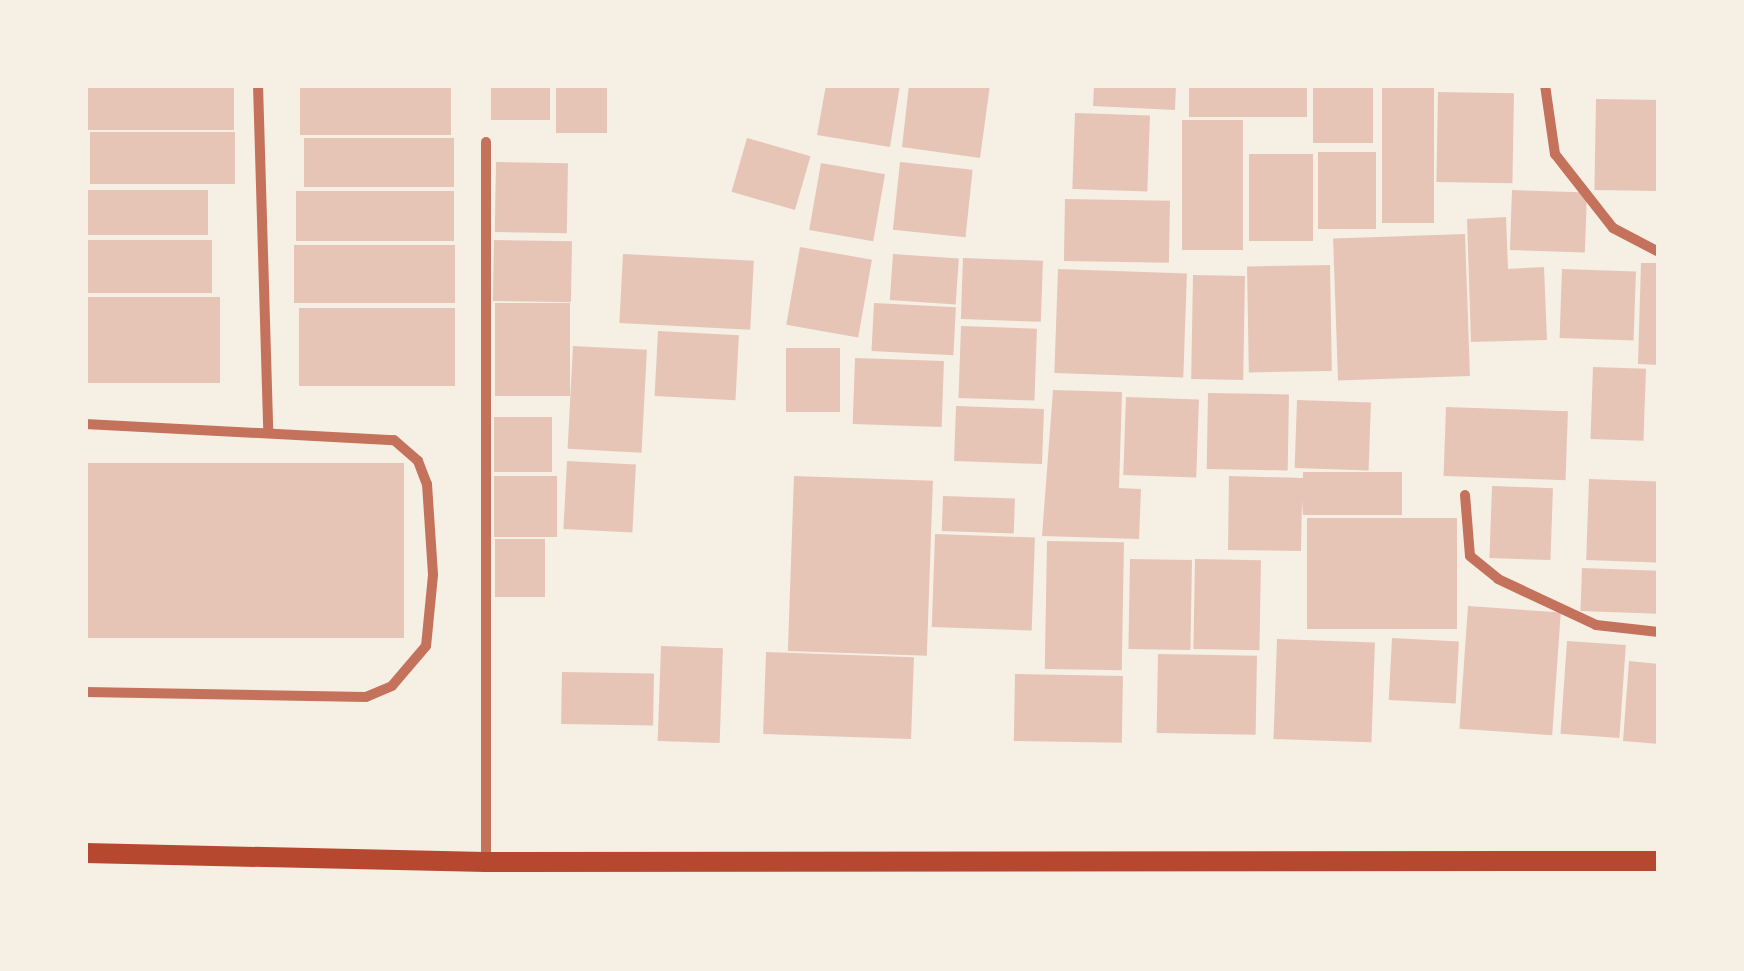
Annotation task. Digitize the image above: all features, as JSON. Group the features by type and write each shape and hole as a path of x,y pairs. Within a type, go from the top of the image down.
{"main road":[{"path":"85,852 486,862 1659,861"},
{"path":"1030,886 1031,864"}],"street":[{"path":"258,85 268,430"},
{"path":"1545,85 1556,154 1613,228 1659,252"},
{"path":"486,142 486,862"},
{"path":"85,424 268,430 394,440 418,461 427,484 433,574 426,646 414,666 366,697 85,692"},
{"path":"1465,495 1470,556 1498,579 1596,625 1659,632"}],"building":[{"path":"85,85 234,85 234,130 85,130"},
{"path":"300,85 451,85 451,135 300,135"},
{"path":"491,85 550,85 550,120 491,120"},
{"path":"556,85 607,85 607,133 556,133"},
{"path":"826,85 900,85 890,147 817,135"},
{"path":"909,85 990,85 980,158 902,147"},
{"path":"1094,85 1176,85 1175,110 1093,106"},
{"path":"1189,85 1307,85 1307,117 1189,117"},
{"path":"1313,85 1373,85 1373,143 1313,143"},
{"path":"1382,85 1434,85 1434,223 1382,223"},
{"path":"1438,92 1514,93 1512,183 1436,182"},
{"path":"1596,99 1659,100 1657,191 1594,190"},
{"path":"1075,113 1150,116 1147,192 1072,189"},
{"path":"1182,120 1243,120 1243,250 1182,250"},
{"path":"90,132 235,132 235,184 90,184"},
{"path":"304,138 454,138 454,187 304,187"},
{"path":"747,138 810,156 795,210 732,192"},
{"path":"1318,152 1376,152 1376,229 1318,229"},
{"path":"1249,154 1313,154 1313,241 1249,241"},
{"path":"496,162 568,163 567,233 495,232"},
{"path":"900,162 973,170 965,237 893,230"},
{"path":"821,163 885,174 873,241 809,230"},
{"path":"85,190 208,190 208,235 85,235"},
{"path":"1512,190 1587,193 1585,253 1510,250"},
{"path":"296,191 454,191 454,241 296,241"},
{"path":"1065,199 1170,201 1169,263 1064,261"},
{"path":"1506,217 1508,269 1544,267 1547,340 1471,342 1467,219"},
{"path":"1465,234 1470,376 1338,381 1333,239"},
{"path":"85,240 212,240 212,293 85,293"},
{"path":"494,240 572,241 571,302 493,301"},
{"path":"294,245 455,245 455,303 294,303"},
{"path":"800,247 872,260 858,337 786,325"},
{"path":"623,254 754,261 750,330 619,323"},
{"path":"893,254 959,259 956,304 890,300"},
{"path":"963,258 1043,261 1041,322 961,319"},
{"path":"1641,263 1659,263 1659,365 1638,364"},
{"path":"1330,265 1332,371 1249,372 1247,266"},
{"path":"1058,269 1187,274 1183,377 1054,373"},
{"path":"1562,269 1636,272 1634,341 1560,338"},
{"path":"1193,275 1245,276 1243,380 1191,379"},
{"path":"85,297 220,297 220,383 85,383"},
{"path":"495,303 570,303 570,396 495,396"},
{"path":"874,303 956,307 953,355 871,351"},
{"path":"299,308 455,308 455,386 299,386"},
{"path":"961,326 1037,329 1034,401 958,398"},
{"path":"658,331 739,335 735,400 655,396"},
{"path":"573,346 647,350 642,453 568,449"},
{"path":"786,348 840,348 840,412 786,412"},
{"path":"855,358 944,361 942,427 853,424"},
{"path":"1593,367 1646,369 1643,441 1590,439"},
{"path":"1053,390 1122,392 1119,488 1141,489 1139,539 1042,536"},
{"path":"1208,393 1289,394 1288,470 1207,469"},
{"path":"1126,397 1199,400 1196,478 1123,475"},
{"path":"1297,400 1371,403 1369,471 1295,468"},
{"path":"956,406 1044,409 1042,464 954,461"},
{"path":"1446,407 1568,411 1566,480 1444,476"},
{"path":"494,417 552,417 552,472 494,472"},
{"path":"567,461 636,465 632,533 563,529"},
{"path":"85,463 404,463 404,638 85,638"},
{"path":"1303,472 1402,472 1402,515 1303,515 1302,500 1301,551 1228,550 1229,476 1303,478"},
{"path":"494,476 557,476 557,537 494,537"},
{"path":"794,476 933,481 927,656 788,651"},
{"path":"1589,479 1659,481 1656,562 1586,560"},
{"path":"1492,486 1553,488 1550,560 1489,558"},
{"path":"943,496 1015,499 1014,533 942,531"},
{"path":"1307,518 1457,518 1457,629 1307,629"},
{"path":"935,534 1035,537 1032,630 932,627"},
{"path":"495,539 545,539 545,597 495,597"},
{"path":"1047,541 1124,542 1122,670 1045,669"},
{"path":"1130,559 1192,560 1190,650 1128,649"},
{"path":"1195,559 1261,560 1259,650 1193,649"},
{"path":"1582,568 1659,571 1657,614 1580,611"},
{"path":"1468,606 1561,612 1552,735 1459,729"},
{"path":"1392,638 1459,642 1456,703 1389,700"},
{"path":"1277,639 1375,642 1371,742 1274,739"},
{"path":"1567,641 1626,645 1619,738 1561,734"},
{"path":"661,646 723,648 720,743 658,741"},
{"path":"766,652 914,657 911,739 763,734"},
{"path":"1158,654 1257,656 1256,735 1157,733"},
{"path":"1629,661 1659,664 1659,744 1623,741"},
{"path":"562,672 654,674 653,726 561,724"},
{"path":"1015,674 1123,676 1122,743 1014,741"}]}
